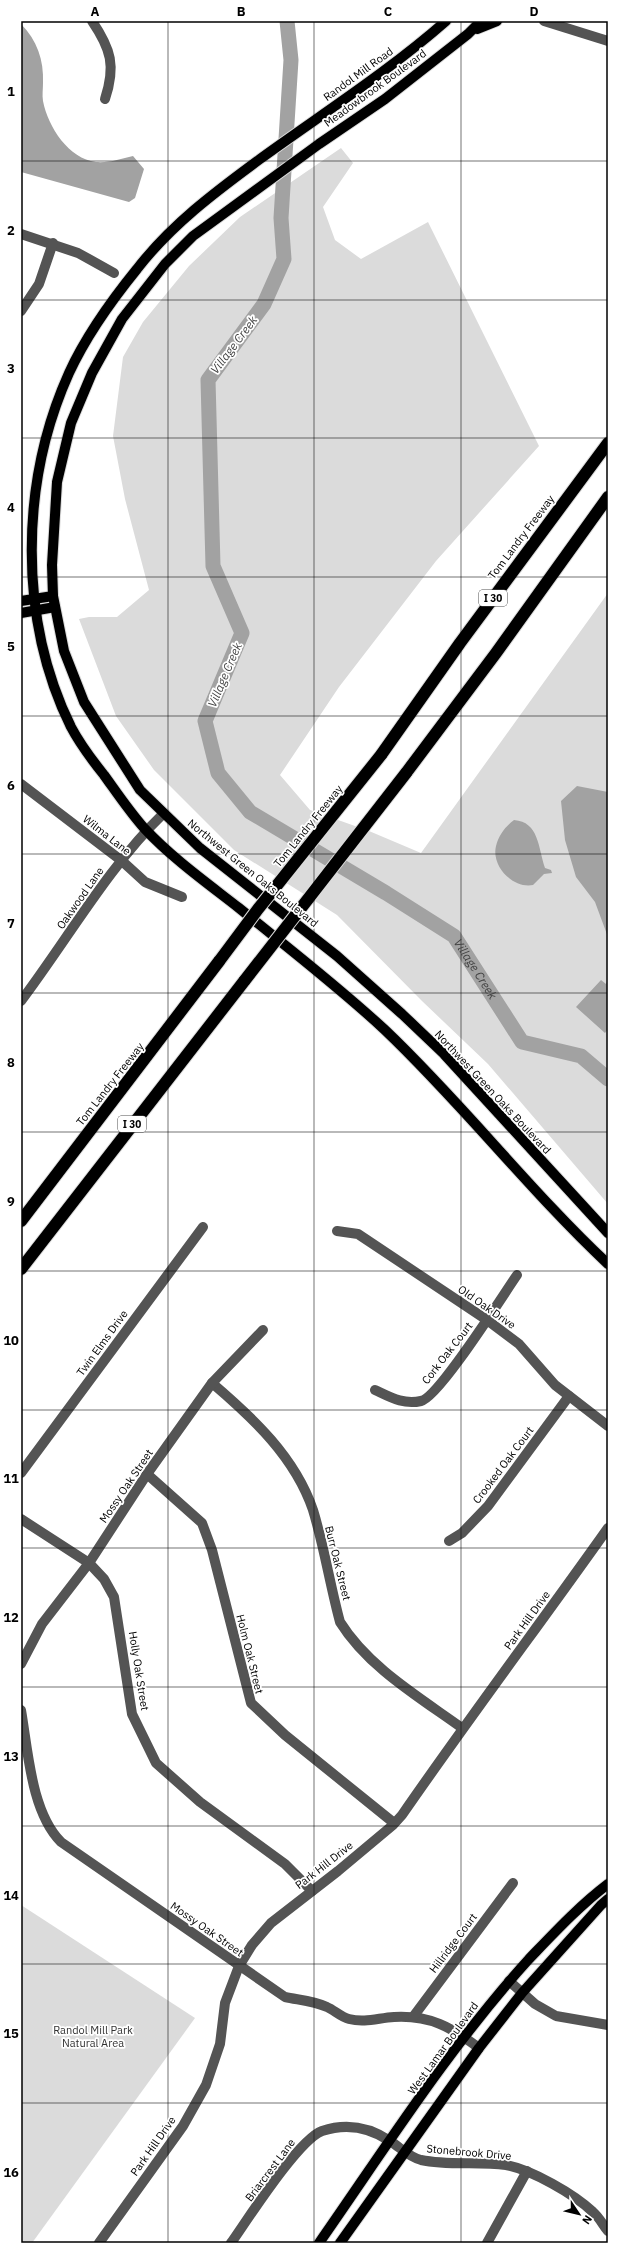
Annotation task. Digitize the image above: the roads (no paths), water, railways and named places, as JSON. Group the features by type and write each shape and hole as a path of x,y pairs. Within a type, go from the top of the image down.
{"highway":[{"name":"Tom Landry Freeway","path":"21,1221 258,909 381,755 460,643 608,443"},
{"name":"I 30","path":"21,1269 406,773 496,653 608,497"}],"main road":[{"name":"Randol Mill Road","path":"35,599 32,549 36,495 44,447 69,374 88,337 136,269 177,224 239,174 416,48 446,21"},
{"name":"Meadowbrook Boulevard","path":"281,171 385,99 468,34 481,21"},
{"path":"468,34 497,21"},
{"name":"Northwest Green Oaks Boulevard","path":"281,171 193,236 165,264 122,319 92,373 71,423 57,482 52,566 53,596 64,651 84,702 140,790 163,814 200,848 337,956 402,1014 444,1054 608,1233"},
{"path":"21,601 53,596"},
{"path":"35,599 40,634 56,690 72,729 128,809 146,830 204,881 322,976 384,1029 549,1205 608,1264"},
{"path":"21,613 55,608"},
{"name":"West Lamar Boulevard","path":"319,2243 464,2037 509,1981 555,1931 608,1884"},
{"path":"340,2243 479,2048 522,1993 601,1904 608,1899"}],"street":[{"path":"92,21 108,50 112,71 105,99"},
{"path":"544,21 608,41"},
{"path":"21,234 53,243 78,253 114,273"},
{"path":"21,311 39,284 53,243"},
{"name":"Wilma Lane","path":"21,784 122,861 145,882 182,897"},
{"name":"Oakwood Lane","path":"21,1001 122,861 146,830 163,814"},
{"name":"Twin Elms Drive","path":"21,1473 203,1227"},
{"name":"Old Oak Drive","path":"337,1231 358,1234 487,1320 519,1344 555,1385 608,1426"},
{"name":"Cork Oak Court","path":"375,1390 405,1403 423,1401 440,1384 487,1320 517,1275"},
{"name":"Mossy Oak Street","path":"21,1664 42,1624 90,1563 147,1474 212,1383 263,1330"},
{"name":"Burr Oak Street","path":"212,1383 271,1438 294,1470 313,1510 340,1622 350,1638 379,1666 462,1728"},
{"name":"Crooked Oak Court","path":"449,1541 462,1533 488,1506 569,1396"},
{"name":"Holm Oak Street","path":"147,1474 202,1523 212,1550 251,1703 285,1735 394,1823"},
{"name":"Holly Oak Street","path":"21,1519 90,1563 104,1579 114,1597 132,1714 156,1763 200,1802 285,1864 312,1891"},
{"name":"Park Hill Drive","path":"99,2243 183,2126 206,2085 220,2044 225,2003 239,1966 252,1945 271,1923 394,1823 462,1728 541,1623 608,1528"},
{"name":"Mossy Oak Street","path":"21,1710 33,1779 40,1805 51,1831 61,1842 285,1997 307,2001 327,2007 348,2018 372,2021 393,2017 428,2019 442,2024 479,2048"},
{"name":"Hillridge Court","path":"413,2017 513,1883"},
{"path":"509,1981 535,2004 556,2016 608,2025"},
{"name":"Briarcrest Lane","path":"231,2243 300,2148 321,2131 347,2126 368,2130 390,2141 404,2153"},
{"name":"Stonebrook Drive","path":"404,2153 421,2160 505,2165 527,2171 556,2186 593,2212 608,2231"},
{"path":"487,2243 527,2171"}],"waterway":[{"name":"Village Creek","path":"287,21 291,60 281,218 284,259 264,304 208,380 213,566 242,633 205,721 218,773 250,812 386,893 454,936 522,1042 581,1056 608,1079"}],"park label":[{"name":"Randol Mill Park Natural Area","path":"93,2036"}]}
